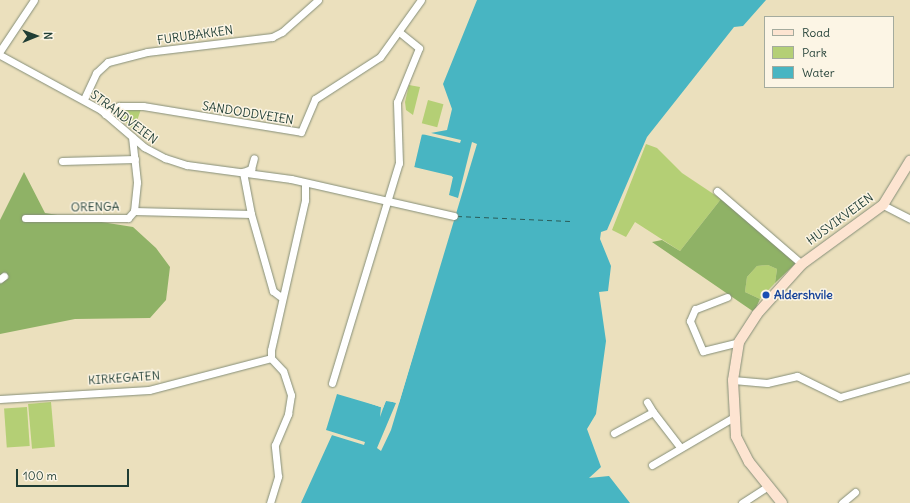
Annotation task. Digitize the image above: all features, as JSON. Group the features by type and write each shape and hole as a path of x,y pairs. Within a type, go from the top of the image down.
{"main road":[{"name":"HUSVIKVEIEN","path":"782,503 739,446 732,418 733,380 740,342 757,314 802,264 883,205 910,161"}],"street":[{"path":"0,51 34,0"},
{"name":"FURUBAKKEN","path":"84,99 96,73 108,62 147,52 272,37 282,32 318,0"},
{"name":"SANDODDVEIEN","path":"105,114 119,106 143,106 280,131 301,132 315,99 380,57 421,0"},
{"path":"332,383 389,202 399,163 397,102 419,48 399,32"},
{"name":"STRANDVEIEN","path":"0,56 84,99 105,114 132,137 165,158 306,183 454,216"},
{"name":"ORENGA","path":"25,218 128,218 134,211 136,159 132,137"},
{"path":"254,158 251,169 243,172 251,214 273,291 281,297"},
{"path":"62,161 136,159"},
{"path":"270,503 277,482 275,445 291,395 283,371 271,358 281,297 305,200 306,183"},
{"path":"717,191 802,264"},
{"path":"883,205 910,219"},
{"path":"134,211 251,214"},
{"path":"727,297 695,309 690,321 703,351 740,342"},
{"name":"KIRKEGATEN","path":"0,399 149,390 271,358"},
{"path":"733,380 767,383 797,376 840,397 910,377"},
{"path":"647,402 680,447"},
{"path":"614,433 653,412"},
{"path":"652,465 680,447 732,418"},
{"path":"742,503 768,486"},
{"path":"842,503 855,492"}],"green space":[{"path":"409,85 420,87 413,115 406,110 405,102"},
{"path":"428,100 443,104 437,127 422,123"},
{"path":"122,108 141,109 134,130 121,118"},
{"path":"646,144 657,148 682,173 721,199 680,251 635,222 626,237 612,230"},
{"path":"24,172 45,213 133,227 156,248 170,267 166,300 150,318 75,319 0,334 0,220"},
{"path":"721,199 797,262 775,283 777,269 768,265 757,266 747,277 745,292 760,299 754,312 652,242 662,240 680,251"},
{"path":"768,265 777,269 775,283 760,299 745,292 747,277 757,266"},
{"path":"51,402 55,447 32,449 28,404"},
{"path":"27,407 30,446 7,448 4,409"}],"water":[{"path":"477,0 766,0 743,26 734,27 647,137 607,230 601,232 600,239 611,266 608,291 599,292 606,341 596,414 587,429 601,467 589,478 609,476 630,503 301,503 332,435 323,431 336,391 383,408 386,401 399,403 459,199 447,196 452,176 414,167 420,135 447,130 452,109 443,84"}],"pier":[{"path":"427,132 461,140 460,143 422,134 414,168 453,177 449,195 458,198 472,142 477,144 391,430 381,451 377,448 396,403 386,400 380,417 381,407 337,394 326,430 365,442 364,445 322,432 336,389 382,406 386,399 398,401 456,200 445,196 450,177 412,168 418,134"}],"ferry route":[{"path":"457,216 570,221"}],"place":[{"name":"Aldershvile","path":"766,295"}]}
